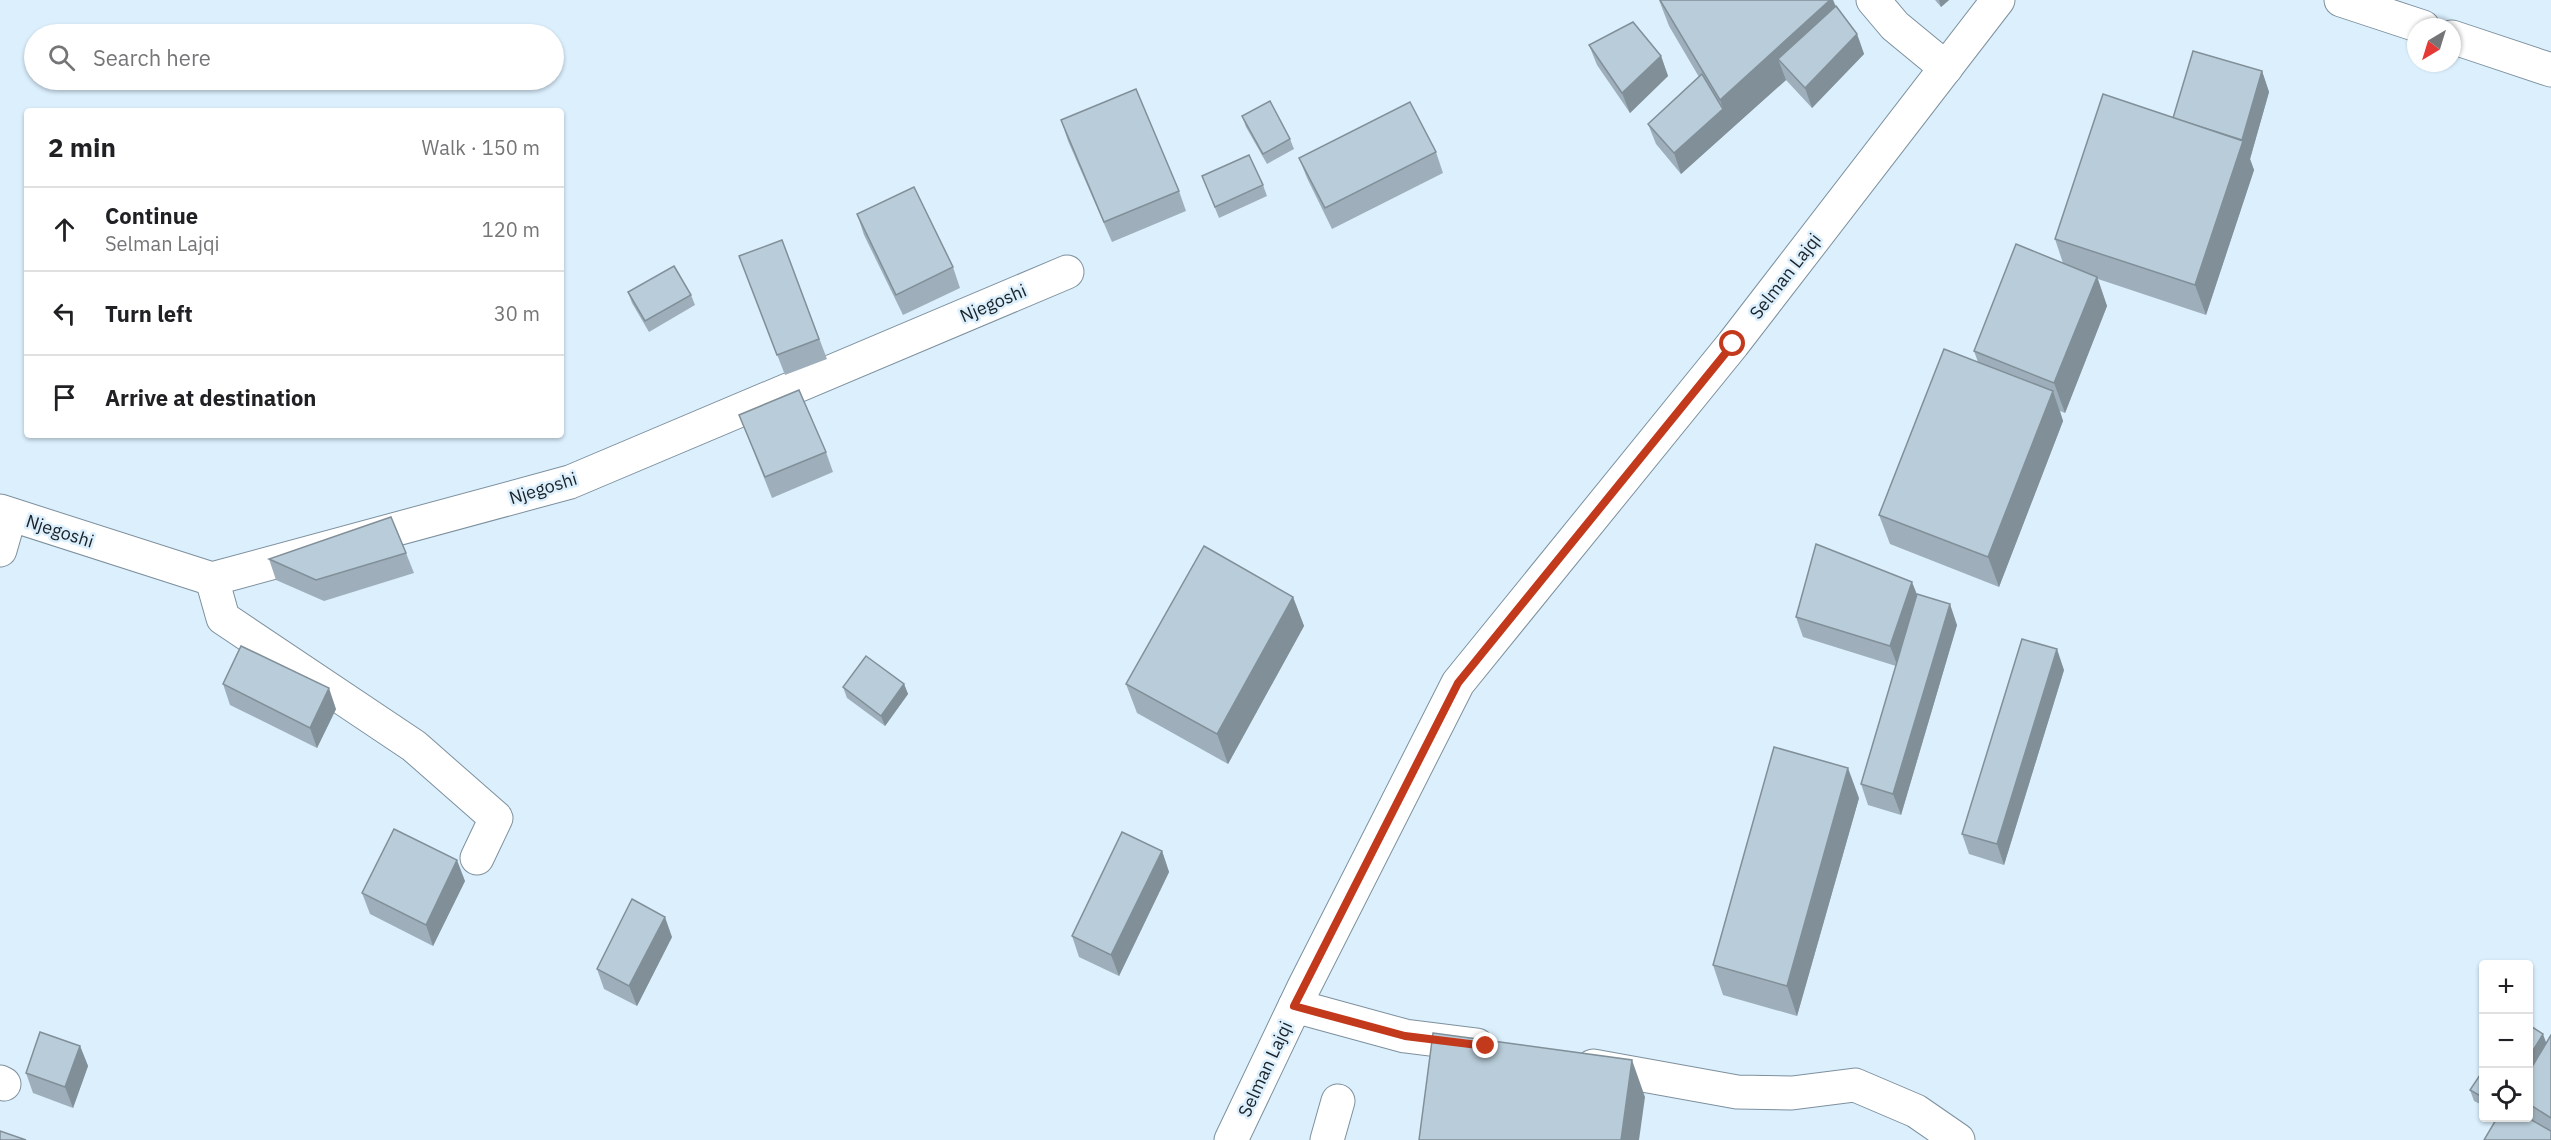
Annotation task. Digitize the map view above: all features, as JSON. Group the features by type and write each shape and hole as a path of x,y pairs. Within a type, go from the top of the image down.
{"street":[{"path":"1872,0 1895,26 1946,68"},
{"name":"Selman Lajqi","path":"1231,1140 1294,1006 1458,683 1733,344 1998,0"},
{"path":"2341,0 2407,22"},
{"path":"2461,40 2551,70"},
{"name":"Njegoshi","path":"5,513 212,579 570,482 1067,272"},
{"path":"0,550 5,513"},
{"path":"212,579 224,618 414,746 496,818 477,858"},
{"path":"1294,1006 1405,1036 1507,1050"},
{"path":"1561,1060 1737,1092 1792,1093 1855,1085 1916,1111 1958,1140"},
{"path":"1327,1140 1338,1101"}],"building":[{"path":"1660,0 1830,0 1720,100"},
{"path":"1836,6 1857,34 1805,88 1778,59"},
{"path":"1633,22 1661,56 1622,93 1589,45"},
{"path":"2193,51 2262,71 2242,140 2173,118"},
{"path":"1702,74 1723,109 1674,153 1648,124"},
{"path":"1136,89 1179,191 1104,222 1061,120"},
{"path":"2103,94 2243,141 2195,285 2055,239"},
{"path":"1270,101 1290,139 1263,154 1242,116"},
{"path":"1410,102 1436,152 1325,208 1299,158"},
{"path":"1249,155 1263,185 1215,207 1202,176"},
{"path":"914,187 953,267 896,295 857,214"},
{"path":"782,240 819,339 777,355 739,256"},
{"path":"2016,244 2097,277 2054,383 1974,351"},
{"path":"674,266 691,295 645,321 628,292"},
{"path":"1944,349 2053,391 1988,557 1879,515"},
{"path":"799,390 826,452 765,477 739,415"},
{"path":"391,517 406,553 316,580 269,559"},
{"path":"1816,544 1912,582 1890,646 1796,617"},
{"path":"1204,546 1293,597 1217,734 1126,684"},
{"path":"1917,594 1950,604 1893,794 1861,784"},
{"path":"2022,639 2057,649 1997,844 1962,834"},
{"path":"241,646 329,688 310,728 223,684"},
{"path":"866,656 904,684 881,716 843,687"},
{"path":"1774,747 1848,768 1787,986 1713,965"},
{"path":"394,829 457,860 426,925 362,893"},
{"path":"1122,832 1162,851 1111,955 1072,936"},
{"path":"632,899 665,917 629,986 597,969"},
{"path":"2533,1028 2543,1034 2533,1050"},
{"path":"40,1032 80,1046 65,1087 26,1073"},
{"path":"1433,1033 1632,1060 1621,1140 1419,1140"},
{"path":"2551,1035 2551,1118 2533,1107 2533,1065"},
{"path":"2479,1076 2479,1095 2470,1090"},
{"path":"2533,1121 2551,1131 2551,1140 2484,1140 2495,1122"},
{"path":"0,1131 26,1140 0,1140"}],"route":[{"path":"1486,1046 1405,1036 1294,1006 1458,683 1733,344"}]}
